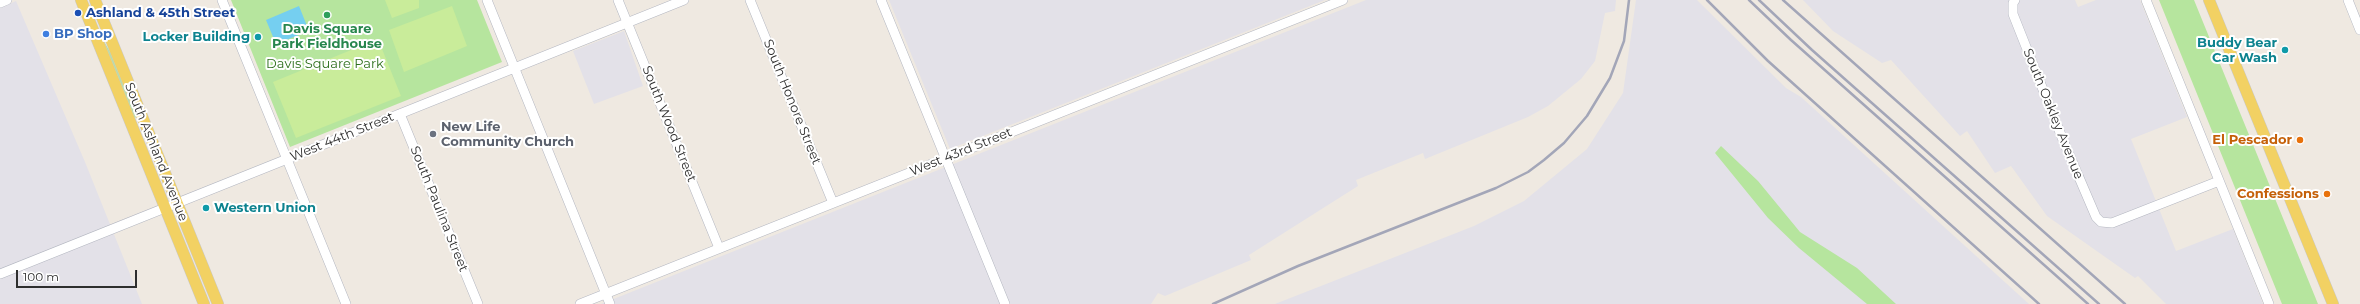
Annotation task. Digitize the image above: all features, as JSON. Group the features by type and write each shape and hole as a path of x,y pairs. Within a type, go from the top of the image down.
{"main road":[{"name":"South Ashland Avenue","path":"81,0 204,304"},
{"name":"South Ashland Avenue","path":"94,0 218,304"},
{"path":"2209,0 2333,304"}],"street":[{"path":"0,3 7,0"},
{"path":"222,0 346,304"},
{"path":"487,0 610,304"},
{"name":"South Wood Street","path":"618,0 719,248"},
{"name":"West 44th Street","path":"0,274 684,0"},
{"name":"South Honore Street","path":"750,0 833,203"},
{"path":"881,0 1005,304"},
{"name":"West 43rd Street","path":"580,304 1343,0"},
{"path":"2146,0 2269,304"},
{"path":"2348,0 2360,30"},
{"name":"South Oakley Avenue","path":"2014,1 2013,14 2063,140 2096,217 2101,222 2112,223 2219,181"},
{"name":"South Paulina Street","path":"400,114 478,304"}],"shaded area":[{"path":"889,0 1325,0 950,149"},
{"path":"1366,0 1616,0 1615,11 1605,13 1595,61 1581,79 1548,106 1528,117 1425,159 1423,153 1356,180 1358,186 1249,255 1251,260 1165,296 1158,293 1151,304 601,304"},
{"path":"1636,0 1697,0 1786,88 1801,97 2029,304 1275,304 1474,226 1524,201 1587,149 1623,93"},
{"path":"1803,0 2075,0 2078,7 2096,0 2140,0 2187,117 2131,139 2176,251 2233,229 2263,304 2166,304 2138,276 2135,278 2047,216 2011,166 1995,173 1967,131 1960,136 1891,60 1882,63 1833,31"},
{"path":"16,1 85,162 142,304 0,304 0,8"},
{"path":"624,31 643,86 594,104 573,51"}],"green space":[{"name":"Davis Square Park","path":"231,0 477,0 502,62 290,147"},
{"path":"385,0 419,0 419,8 392,18"},
{"path":"2159,0 2194,0 2318,304 2282,304"},
{"path":"452,6 467,46 404,72 389,30"},
{"path":"102,38 112,55 137,117 134,118"},
{"path":"378,39 401,96 296,138 273,82"},
{"path":"1721,146 1758,181 1800,232 1857,268 1896,304 1867,304 1799,248 1768,218 1715,153"}],"water":[{"path":"299,6 309,31 276,44 266,20"}],"railway":[{"path":"1213,304 1298,266 1496,188 1528,172 1564,143 1587,116 1610,78 1624,41 1629,0"},
{"path":"1707,0 1768,61 2039,304"},
{"path":"1749,0 1791,40 2088,304"},
{"path":"1759,0 1812,50 2099,304"},
{"path":"1783,0 2125,304"}],"place":[{"name":"Ashland & 45th Street","path":"78,13"},
{"name":"Davis Square Park Fieldhouse","path":"327,15"},
{"name":"BP Shop","path":"46,34"},
{"name":"Locker Building","path":"258,37"},
{"name":"Buddy Bear Car Wash","path":"2285,50"},
{"name":"New Life Community Church","path":"433,134"},
{"name":"El Pescador","path":"2300,140"},
{"name":"Confessions","path":"2327,194"},
{"name":"Western Union","path":"206,208"}]}
